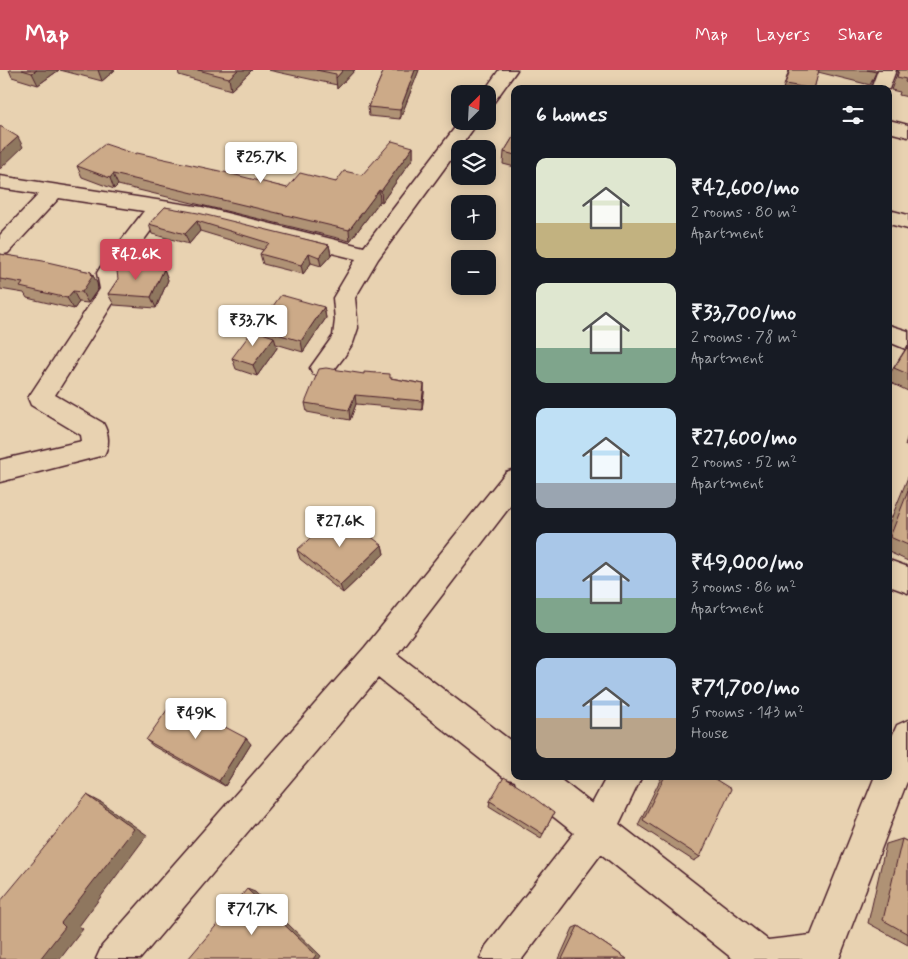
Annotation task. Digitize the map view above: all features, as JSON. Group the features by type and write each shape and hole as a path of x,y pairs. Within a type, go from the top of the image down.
{"street":[{"path":"496,87 508,70"},
{"path":"881,85 887,70"},
{"path":"892,127 908,131"},
{"path":"322,368 338,349 348,328 348,316 344,298 369,255 463,130"},
{"path":"0,182 202,214 369,255"},
{"path":"0,248 54,191"},
{"path":"0,471 95,448 94,430 40,398 111,289 108,273 158,207"},
{"path":"892,218 908,222"},
{"path":"892,334 908,341"},
{"path":"115,959 376,657 511,485"},
{"path":"892,574 908,580"},
{"path":"376,657 511,762"},
{"path":"892,777 908,736"},
{"path":"535,780 764,959 823,952 891,780"},
{"path":"499,959 598,829 623,780"}],"building":[{"path":"22,70 37,70 32,73"},
{"path":"198,70 238,70 229,78"},
{"path":"316,70 343,70 336,78 336,74"},
{"path":"384,70 415,70 400,110 368,107"},
{"path":"790,70 819,70 815,85 785,84"},
{"path":"899,70 908,70 908,83 905,82 906,79 897,77"},
{"path":"0,126 18,137 0,153"},
{"path":"392,141 413,147 381,191 379,190 349,230 113,174 110,178 77,166 105,144 135,154 224,172 287,188 300,173 336,182 344,171 362,175"},
{"path":"511,141 511,154 504,152"},
{"path":"165,207 198,213 329,245 319,257 309,253 301,265 260,254 269,243 197,221 185,234 149,224"},
{"path":"0,254 91,272 92,277 82,292 73,291 67,298 20,287 23,283 0,279"},
{"path":"120,266 164,269 151,297 108,294 118,279 117,271"},
{"path":"281,295 324,307 301,341 257,328"},
{"path":"253,330 274,337 253,365 232,358"},
{"path":"908,346 908,374 894,368"},
{"path":"326,368 364,374 364,372 390,374 390,378 424,384 422,401 355,395 349,410 305,403 319,369"},
{"path":"908,491 908,545 892,538 892,532"},
{"path":"339,512 382,545 340,585 297,550"},
{"path":"174,700 246,738 219,781 146,740"},
{"path":"504,777 554,813 543,834 490,801"},
{"path":"663,780 716,780 731,789 700,857 643,820"},
{"path":"87,795 134,829 61,923 65,927 40,959 0,959 0,902"},
{"path":"902,839 908,842 908,934 883,920"},
{"path":"247,889 316,955 313,959 188,959"},
{"path":"578,926 627,959 562,959"}]}
